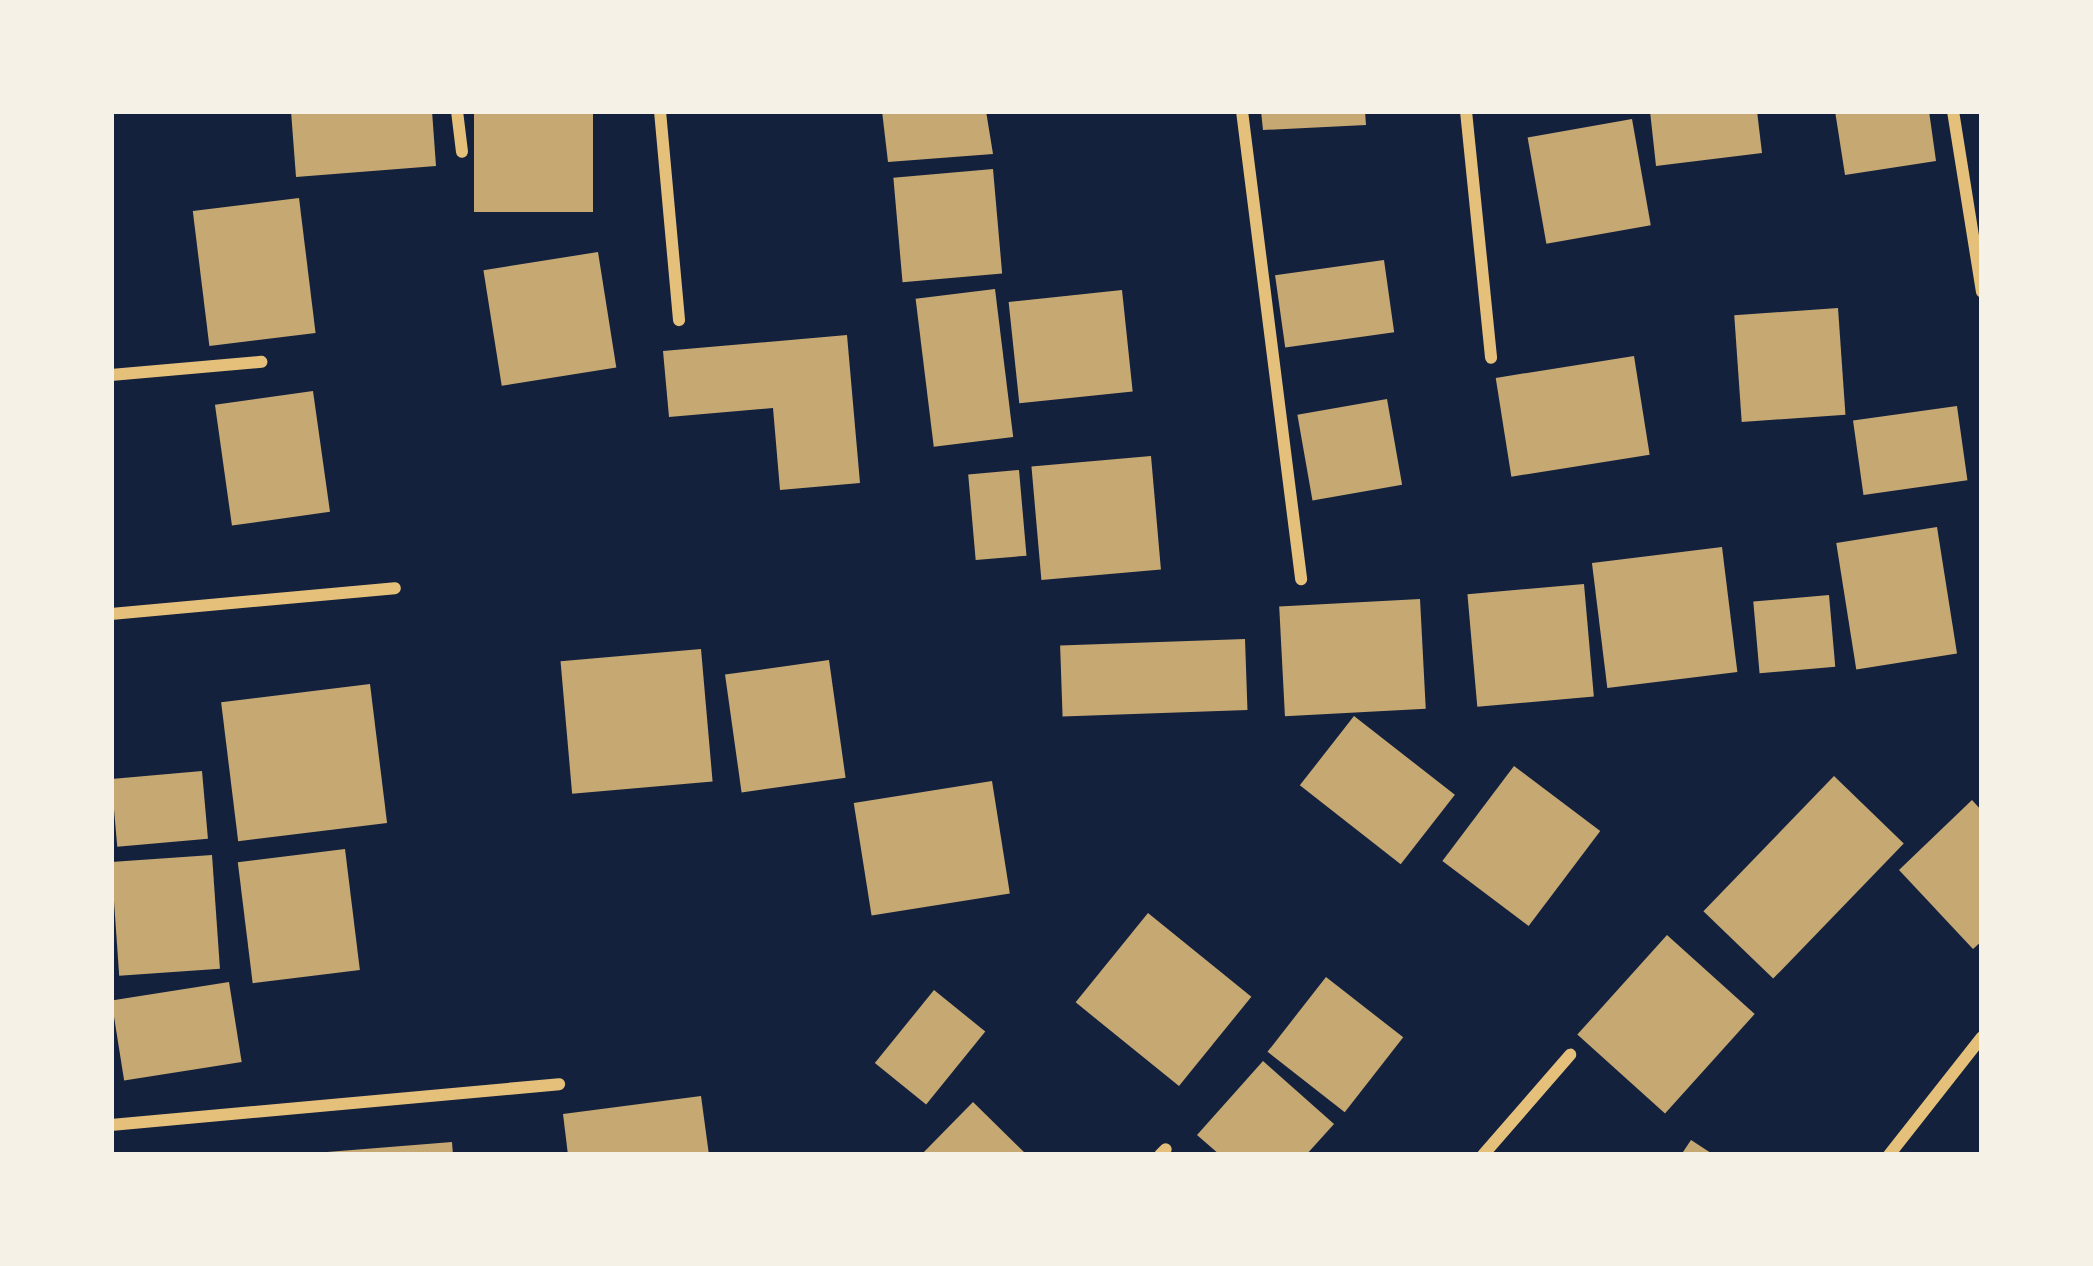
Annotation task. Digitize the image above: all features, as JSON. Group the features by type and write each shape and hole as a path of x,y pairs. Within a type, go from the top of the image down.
{"street":[{"path":"457,111 462,152"},
{"path":"660,111 680,320"},
{"path":"1242,111 1301,579"},
{"path":"1466,111 1491,358"},
{"path":"1954,111 1982,292"},
{"path":"111,375 261,362"},
{"path":"111,614 395,587"},
{"path":"1889,1155 1982,1037"},
{"path":"1484,1155 1570,1055"},
{"path":"111,1125 559,1084"}],"building":[{"path":"291,111 432,111 436,166 296,177"},
{"path":"474,111 593,111 593,212 474,212"},
{"path":"882,111 986,111 993,154 888,162"},
{"path":"1261,111 1365,111 1366,125 1263,130"},
{"path":"1650,111 1757,111 1762,153 1656,166"},
{"path":"1835,111 1929,111 1936,161 1845,175"},
{"path":"1632,119 1651,225 1546,244 1528,137"},
{"path":"993,169 1002,274 903,282 893,178"},
{"path":"299,198 316,333 209,346 193,211"},
{"path":"598,252 616,368 502,386 483,270"},
{"path":"1384,260 1394,332 1285,348 1275,275"},
{"path":"995,289 1013,437 934,447 916,299"},
{"path":"1122,290 1133,391 1019,403 1009,302"},
{"path":"1838,308 1845,415 1742,422 1734,315"},
{"path":"847,335 860,483 780,490 773,408 669,417 663,351"},
{"path":"1634,356 1650,455 1511,477 1496,378"},
{"path":"313,391 330,512 232,526 215,405"},
{"path":"1387,399 1402,485 1312,500 1297,415"},
{"path":"1957,406 1967,480 1863,495 1853,421"},
{"path":"1151,456 1161,570 1041,580 1031,466"},
{"path":"1019,470 1026,556 976,560 968,474"},
{"path":"1937,527 1957,653 1856,669 1836,543"},
{"path":"1722,547 1737,672 1607,688 1592,563"},
{"path":"1584,584 1594,697 1477,707 1467,594"},
{"path":"1829,595 1835,667 1760,673 1753,602"},
{"path":"1420,599 1426,709 1285,716 1279,606"},
{"path":"1245,639 1247,710 1063,716 1060,645"},
{"path":"701,649 713,781 572,794 561,661"},
{"path":"829,660 846,778 742,792 725,675"},
{"path":"370,684 387,823 238,841 221,702"},
{"path":"1354,716 1455,795 1401,864 1300,785"},
{"path":"1514,766 1600,831 1529,926 1442,861"},
{"path":"202,771 208,839 117,847 111,779"},
{"path":"1834,776 1904,843 1773,979 1703,911"},
{"path":"992,781 1010,894 872,915 854,803"},
{"path":"1972,800 1982,811 1982,941 1973,949 1899,870"},
{"path":"345,849 360,970 253,983 238,862"},
{"path":"212,855 220,969 119,976 111,862"},
{"path":"1148,913 1251,997 1179,1086 1076,1002"},
{"path":"1667,935 1755,1014 1665,1114 1577,1035"},
{"path":"1326,977 1403,1037 1345,1112 1268,1052"},
{"path":"229,982 242,1062 124,1081 111,1001"},
{"path":"934,990 985,1032 926,1105 875,1063"},
{"path":"1263,1061 1334,1124 1306,1155 1220,1155 1197,1135"},
{"path":"701,1096 709,1155 568,1155 563,1114"},
{"path":"973,1102 1027,1155 921,1155"},
{"path":"1691,1140 1714,1155 1681,1155"},
{"path":"452,1142 453,1155 327,1155 327,1152"}]}
